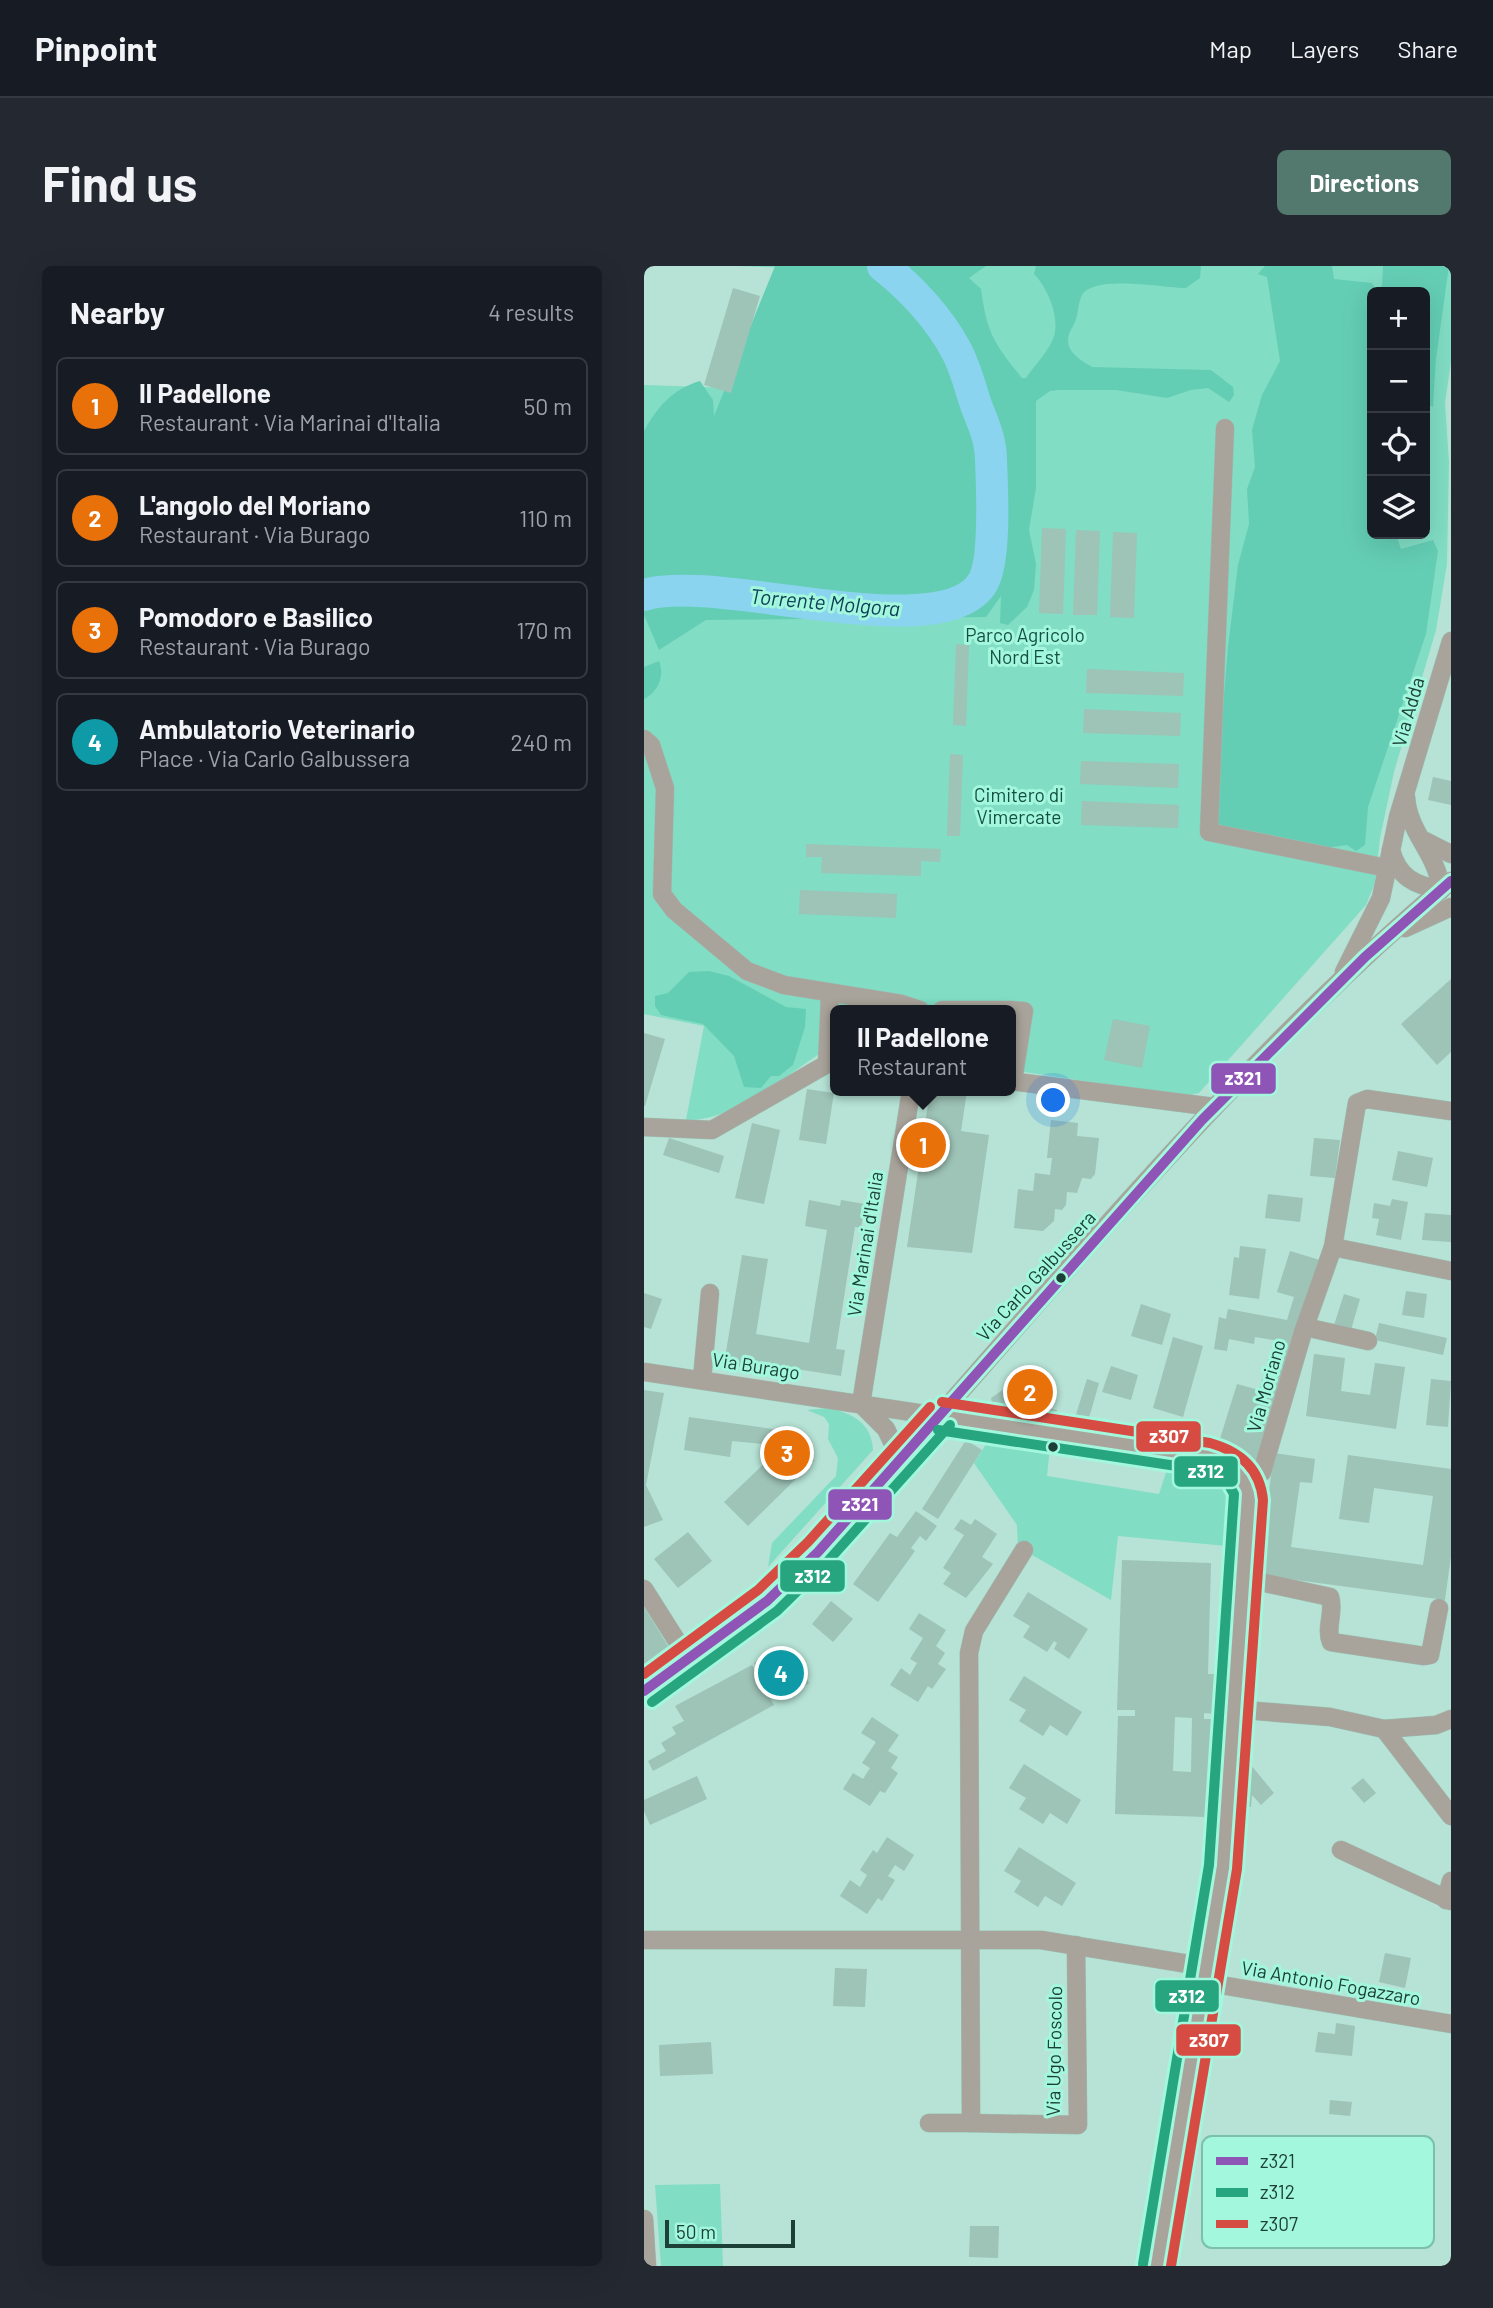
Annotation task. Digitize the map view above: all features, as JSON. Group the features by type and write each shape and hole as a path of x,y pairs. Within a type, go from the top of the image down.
{"street":[{"path":"1225,428 1209,832 1387,868"},
{"name":"Via Adda","path":"1338,985 1376,912 1406,794 1451,641"},
{"path":"644,739 651,745 665,788 662,894 700,934 747,971 783,985 905,1005"},
{"name":"Via Adda","path":"1406,794 1408,815 1415,831 1437,865 1446,885"},
{"path":"1415,831 1432,847 1451,854"},
{"path":"1391,849 1395,864 1405,877 1420,886 1446,885"},
{"name":"Via Carlo Galbussera","path":"644,1685 666,1676 767,1601 818,1552 1214,1107 1392,933 1446,885"},
{"path":"1392,933 1451,907"},
{"path":"830,994 830,1005"},
{"path":"1016,1010 1024,1011 1016,1058"},
{"path":"644,1127 712,1130 830,1065"},
{"path":"1016,1082 1214,1107"},
{"name":"Via Marinai d'Italia","path":"861,1404 910,1096"},
{"name":"Via Moriano","path":"1240,1474 1262,1472 1305,1327 1333,1247 1356,1107 1364,1099 1451,1111"},
{"path":"1333,1247 1451,1271"},
{"path":"702,1379 710,1293"},
{"name":"Via Moriano","path":"1305,1327 1368,1341"},
{"name":"Via Burago","path":"644,1372 1206,1456 1224,1461 1240,1474"},
{"path":"861,1404 886,1429 901,1461"},
{"path":"1157,2266 1223,1867 1249,1499 1240,1474"},
{"path":"929,2123 971,2123 968,1940 969,1653 974,1631 1024,1550"},
{"path":"1242,1578 1330,1597 1333,1606 1328,1635 1331,1642 1430,1655 1439,1608"},
{"path":"644,1589 689,1660"},
{"path":"644,1691 666,1676"},
{"path":"1232,1714 1384,1730 1436,1725 1451,1719"},
{"path":"1384,1730 1451,1816"},
{"path":"1341,1850 1448,1900 1451,1881"},
{"path":"644,1940 1041,1940 1206,1973"},
{"name":"Via Ugo Foscolo","path":"971,2123 1078,2124 1076,1945"},
{"name":"Via Antonio Fogazzaro","path":"1206,1973 1215,1984 1451,2024"},
{"path":"644,2219 647,2266"}],"green space":[{"name":"Parco Agricolo Nord Est","path":"737,266 1451,266 1451,362 1445,403 1449,462 1447,564 1436,630 1394,772 1380,838 1375,883 1366,905 1199,1093 1186,1096 1016,1071 1016,1005 830,1005 830,1026 822,1052 739,1106 703,1119 686,1120 704,1026 644,1014 644,385 766,389 793,268"},
{"path":"775,266 986,266 969,278 981,289 989,328 998,346 1022,378 1026,378 1049,347 1055,328 1051,302 1034,274 1036,266 1201,266 1200,278 1186,288 1115,284 1089,289 1080,299 1069,333 1069,346 1075,355 1092,367 1211,370 1233,387 1234,395 1229,402 1208,388 1167,398 1116,390 1058,390 1050,391 1036,401 1036,488 1029,530 1036,564 1034,590 1027,607 1008,625 1000,623 1001,596 986,617 706,620 659,650 644,615 644,431 667,400 690,384 700,381 713,400 714,416"},
{"path":"1265,266 1332,266 1334,279 1372,283 1374,287 1367,287 1367,539 1398,539 1401,549 1433,540 1438,551 1426,634 1368,807 1365,845 1356,851 1347,845 1325,848 1213,826 1228,647 1238,565 1249,524 1247,489 1255,467 1252,430 1262,395 1280,361 1267,277 1258,274"},
{"path":"1383,266 1449,266 1436,359 1433,407 1430,406 1430,287 1381,287"},
{"path":"659,661 659,683 644,699 644,667"},
{"path":"709,971 729,976 786,1007 806,1009 805,1027 793,1065 779,1076 771,1076 761,1088 744,1087 734,1056 703,1024 661,1015 655,1006 655,996 668,993 689,972"},
{"path":"828,1408 853,1416 865,1426 873,1450 768,1567 772,1543 836,1476 838,1458 828,1439 829,1424 824,1417 807,1410"},
{"path":"988,1441 1050,1447 1047,1476 1159,1494 1169,1463 1206,1473 1217,1478 1228,1494 1227,1546 1118,1536 1111,1600 1018,1547 1017,1525 974,1463"},
{"path":"720,2184 723,2266 661,2266 655,2185"}],"building":[{"path":"733,288 760,296 731,393 704,385"},
{"path":"1042,528 1066,529 1063,614 1039,613"},
{"path":"1076,530 1100,531 1097,615 1073,615"},
{"path":"1113,532 1137,533 1134,618 1110,617"},
{"path":"956,644 969,645 966,726 953,725"},
{"path":"1087,669 1184,673 1183,696 1086,693"},
{"path":"1084,709 1181,713 1180,736 1083,733"},
{"path":"950,754 963,755 960,836 947,836"},
{"path":"1081,761 1179,764 1178,788 1080,784"},
{"path":"1433,777 1451,781 1451,805 1428,800"},
{"path":"1082,801 1179,805 1178,828 1081,825"},
{"path":"806,844 941,849 940,862 921,861 921,876 821,873 822,857 806,857"},
{"path":"800,890 897,894 896,918 799,914"},
{"path":"1451,979 1451,1052 1437,1065 1401,1024"},
{"path":"1113,1019 1150,1026 1142,1068 1104,1060"},
{"path":"644,1033 665,1039 645,1106 644,1106"},
{"path":"807,1089 830,1092 830,1096 834,1096 826,1144 799,1140"},
{"path":"929,1096 966,1096 961,1131 989,1135 972,1253 907,1247"},
{"path":"1051,1120 1078,1123 1077,1136 1099,1138 1095,1174 1091,1179 1082,1178 1077,1193 1067,1192 1066,1205 1062,1210 1055,1209 1054,1221 1043,1231 1014,1228 1018,1189 1033,1191 1035,1173 1050,1175 1052,1158 1047,1158"},
{"path":"752,1123 780,1130 764,1204 735,1198"},
{"path":"669,1138 724,1156 719,1173 663,1155"},
{"path":"1314,1138 1340,1140 1335,1178 1310,1176"},
{"path":"1398,1151 1433,1158 1427,1187 1392,1180"},
{"path":"1268,1194 1303,1198 1300,1222 1265,1218"},
{"path":"1392,1199 1408,1202 1401,1240 1376,1235 1379,1219 1372,1218 1374,1203 1390,1206"},
{"path":"809,1200 840,1206 841,1200 865,1204 861,1228 855,1227 836,1349 845,1350 841,1376 764,1364 763,1370 724,1364 742,1255 768,1259 756,1334 809,1343 827,1230 805,1226"},
{"path":"1425,1213 1451,1215 1451,1242 1422,1240"},
{"path":"1240,1246 1266,1249 1259,1299 1229,1295 1234,1257 1239,1258"},
{"path":"1290,1251 1320,1260 1278,1395 1275,1394 1265,1432 1260,1470 1221,1465 1224,1444 1219,1442 1237,1384 1259,1390 1268,1359 1274,1361 1280,1341 1255,1337 1254,1344 1229,1339 1227,1351 1214,1349 1219,1317 1226,1319 1228,1309 1287,1320 1294,1297 1277,1292"},
{"path":"1048,1260 1052,1264 1044,1273 1041,1270"},
{"path":"1406,1291 1427,1294 1424,1318 1402,1315"},
{"path":"644,1293 662,1299 651,1329 644,1327"},
{"path":"1344,1294 1360,1299 1351,1330 1334,1325"},
{"path":"1141,1304 1171,1314 1162,1345 1131,1336"},
{"path":"1379,1323 1447,1338 1443,1355 1375,1340"},
{"path":"1173,1337 1203,1346 1183,1417 1153,1408"},
{"path":"1314,1354 1345,1358 1341,1391 1370,1395 1375,1363 1405,1367 1396,1429 1306,1416"},
{"path":"1111,1366 1138,1375 1131,1400 1102,1392"},
{"path":"1087,1379 1099,1383 1087,1425 1074,1421"},
{"path":"1431,1379 1451,1381 1448,1427 1426,1425"},
{"path":"1013,1383 1027,1400 1026,1405 1057,1410 1054,1426 995,1417 991,1398"},
{"path":"644,1390 664,1393 646,1485 663,1520 644,1527"},
{"path":"689,1417 801,1433 814,1461 748,1526 724,1502 767,1461 763,1444 732,1441 730,1457 684,1450"},
{"path":"1148,1425 1197,1433 1195,1439 1215,1443 1213,1455 1142,1443"},
{"path":"966,1440 982,1450 938,1519 922,1509"},
{"path":"1274,1453 1315,1459 1312,1483 1300,1482 1291,1547 1423,1565 1433,1496 1374,1488 1369,1523 1339,1519 1348,1455 1451,1469 1451,1556 1445,1600 1258,1575"},
{"path":"916,1511 937,1526 926,1541 920,1536 911,1548 915,1551 878,1602 853,1584 890,1533 897,1537"},
{"path":"961,1519 971,1525 975,1519 997,1534 982,1557 993,1564 966,1598 943,1584 951,1573 943,1568 964,1535 954,1529"},
{"path":"688,1532 712,1561 678,1588 654,1559"},
{"path":"1122,1560 1211,1563 1208,1674 1216,1674 1215,1714 1204,1713 1204,1719 1215,1719 1213,1788 1207,1787 1206,1817 1115,1814 1118,1716 1135,1716 1135,1710 1117,1710","holes":["1175,1717 1192,1718 1191,1772 1173,1771"]},
{"path":"1028,1592 1088,1629 1069,1659 1054,1649 1057,1643 1054,1641 1047,1652 1023,1637 1030,1626 1013,1616"},
{"path":"831,1601 853,1619 833,1642 812,1624"},
{"path":"644,1607 670,1649 663,1661 647,1672 644,1665"},
{"path":"919,1613 946,1630 936,1646 945,1653 938,1664 946,1669 932,1689 928,1686 918,1702 890,1685 901,1668 910,1675 917,1663 910,1659 923,1638 909,1629"},
{"path":"776,1651 793,1657 809,1683 783,1698 776,1686 769,1689 754,1663"},
{"path":"752,1665 774,1705 653,1771 648,1761 666,1751 661,1743 676,1734 672,1727 684,1721 675,1706"},
{"path":"1024,1676 1082,1712 1067,1736 1050,1725 1043,1736 1019,1721 1026,1710 1009,1700"},
{"path":"872,1717 899,1735 888,1751 898,1757 891,1768 898,1773 885,1793 880,1791 870,1806 843,1789 853,1773 863,1779 870,1768 862,1763 876,1742 861,1733"},
{"path":"1236,1747 1274,1793 1261,1805 1252,1795 1251,1807 1230,1806"},
{"path":"1024,1764 1081,1800 1067,1824 1050,1813 1043,1824 1019,1809 1026,1798 1009,1788"},
{"path":"697,1776 707,1799 650,1825 644,1811 644,1800"},
{"path":"1363,1778 1376,1793 1364,1803 1351,1788"},
{"path":"887,1837 914,1855 904,1871 895,1865 888,1876 895,1880 882,1901 878,1898 867,1914 840,1896 850,1880 860,1887 867,1875 860,1870 873,1850 877,1853"},
{"path":"1019,1847 1076,1883 1062,1906 1045,1896 1038,1907 1014,1892 1021,1881 1004,1871"},
{"path":"1385,1953 1411,1958 1405,1988 1379,1982"},
{"path":"835,1968 867,1969 865,2007 833,2006"},
{"path":"1336,2023 1355,2026 1352,2056 1315,2052 1318,2032 1335,2034"},
{"path":"711,2042 713,2074 660,2076 659,2045"},
{"path":"1330,2100 1352,2102 1350,2116 1329,2114"},
{"path":"970,2226 999,2226 998,2258 969,2257"}],"waterway":[{"name":"Torrente Molgora","path":"644,595 678,591 722,593 878,610 924,609 960,601 983,582 990,557 992,522 991,453 986,432 962,363 949,338 924,304 883,266"}],"transit line":[{"name":"z321","path":"644,1691 767,1601 818,1552 1202,1120 1365,957 1451,881"},
{"name":"z307","path":"942,1402 1210,1443 1230,1451 1246,1462 1253,1470 1261,1489 1263,1500 1237,1869 1171,2266"},
{"name":"z307","path":"644,1674 758,1590 808,1542 930,1407"},
{"name":"z312","path":"652,1702 777,1611 828,1561 950,1425"},
{"name":"z312","path":"938,1430 1203,1470 1226,1480 1234,1494 1209,1865 1143,2264"}],"place":[{"name":"Il Padellone","path":"923,1145"},
{"name":"L'angolo del Moriano","path":"1030,1392"},
{"name":"Pomodoro e Basilico","path":"787,1453"},
{"name":"Ambulatorio Veterinario","path":"781,1673"}],"park label":[{"name":"Cimitero di Vimercate","path":"1019,806"}]}
